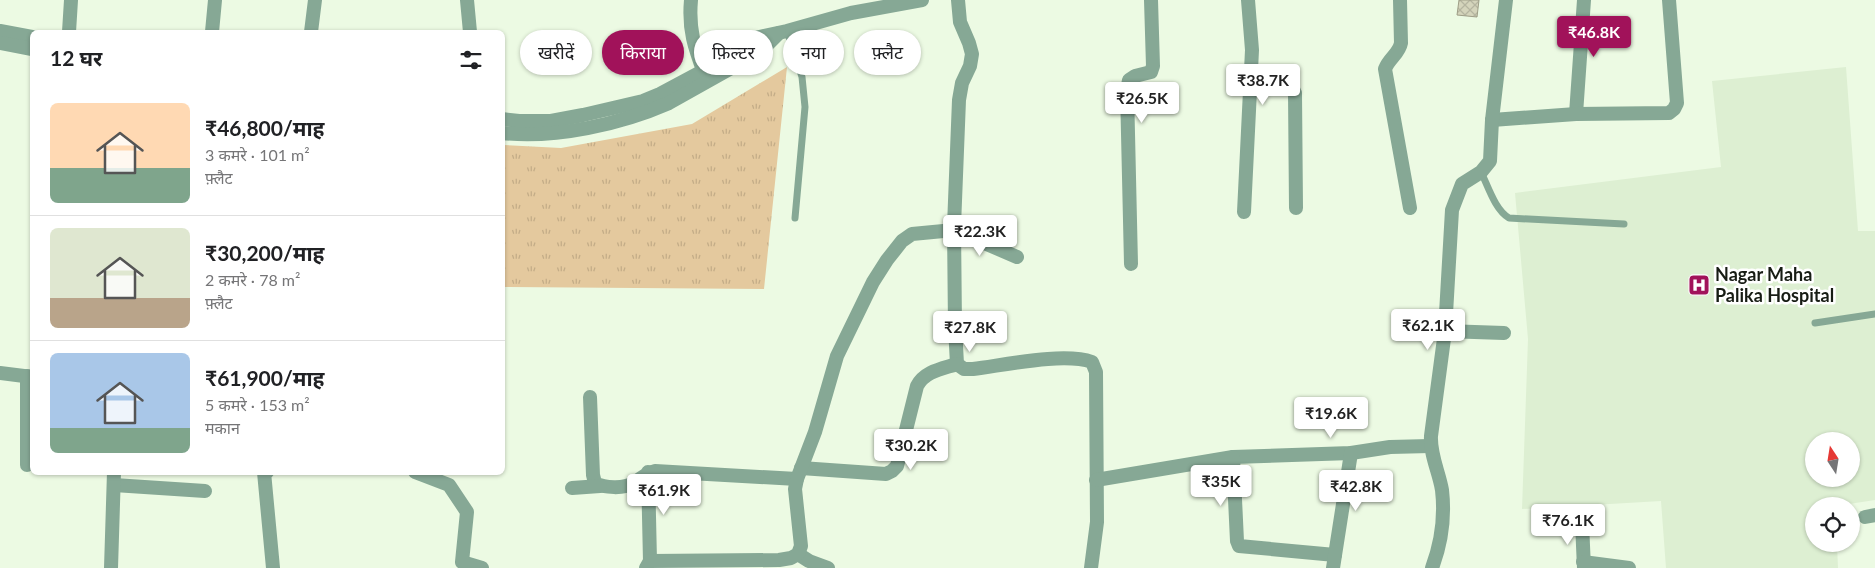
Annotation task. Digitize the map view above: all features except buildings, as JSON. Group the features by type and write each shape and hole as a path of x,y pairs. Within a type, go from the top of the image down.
{"street":[{"path":"70,30 71,0"},
{"path":"212,30 215,0"},
{"path":"311,30 315,0"},
{"path":"467,0 470,30"},
{"path":"691,0 689,17 691,36 705,76"},
{"path":"790,30 851,13 922,0"},
{"path":"957,364 954,230 959,100 962,82 970,66 972,54 960,22 958,0"},
{"path":"1131,264 1127,90 1129,80 1135,76 1151,72 1153,66 1151,0"},
{"path":"1244,212 1251,32 1248,0"},
{"path":"1400,0 1400,49 1389,60 1385,68 1410,208"},
{"path":"1432,568 1442,525 1443,507 1441,489 1430,446 1445,331 1452,210 1462,184 1481,172 1490,161 1492,120 1506,0"},
{"path":"1576,114 1584,0"},
{"path":"1492,120 1576,114 1669,113 1674,110 1677,103 1669,0"},
{"path":"0,31 30,37"},
{"path":"505,119 551,120 623,106 660,94 760,52 783,32"},
{"path":"0,43 30,49"},
{"path":"505,133 547,133 583,129 654,110 669,103 705,76"},
{"path":"1250,78 1286,81 1293,86 1296,93 1296,208"},
{"path":"648,472 648,565 779,560 791,558 798,554 801,546 795,489 799,473 815,432 837,356 873,282 902,241 912,234 954,230 1016,258"},
{"path":"1445,331 1504,333"},
{"path":"957,364 964,369 974,369 1064,358 1082,358 1092,362 1096,372 1097,522 1091,568"},
{"path":"572,488 629,486 648,472 655,471 886,474 897,466 920,379 957,364"},
{"path":"0,373 30,377 27,465"},
{"path":"590,397 593,475 595,483 600,486"},
{"path":"1096,480 1233,457 1351,453 1390,447 1430,446"},
{"path":"1233,457 1237,541 1239,546 1334,562 1351,453"},
{"path":"264,475 273,568"},
{"path":"424,475 449,484 467,512 462,562 482,568"},
{"path":"111,568 114,479 206,491"},
{"path":"1582,523 1583,565 1629,568"},
{"path":"798,554 809,561 828,568"}],"lane":[{"path":"795,218 805,107 801,75"},
{"path":"1481,172 1503,215 1509,218 1624,224"},
{"path":"1815,323 1875,314"}],"shaded area":[{"name":"Nagar Maha Palika Hospital","path":"1846,67 1858,231 1875,231 1875,500 1860,502 1860,497 1805,497 1805,552 1837,552 1838,568 1666,568 1661,501 1522,509 1528,339 1515,193 1721,167 1712,81"}],"green space":[{"path":"783,69 783,75 786,75 764,289 505,287 505,145 561,148 692,124"}],"place":[{"name":"Nagar Maha Palika Hospital","path":"1699,285"}]}
